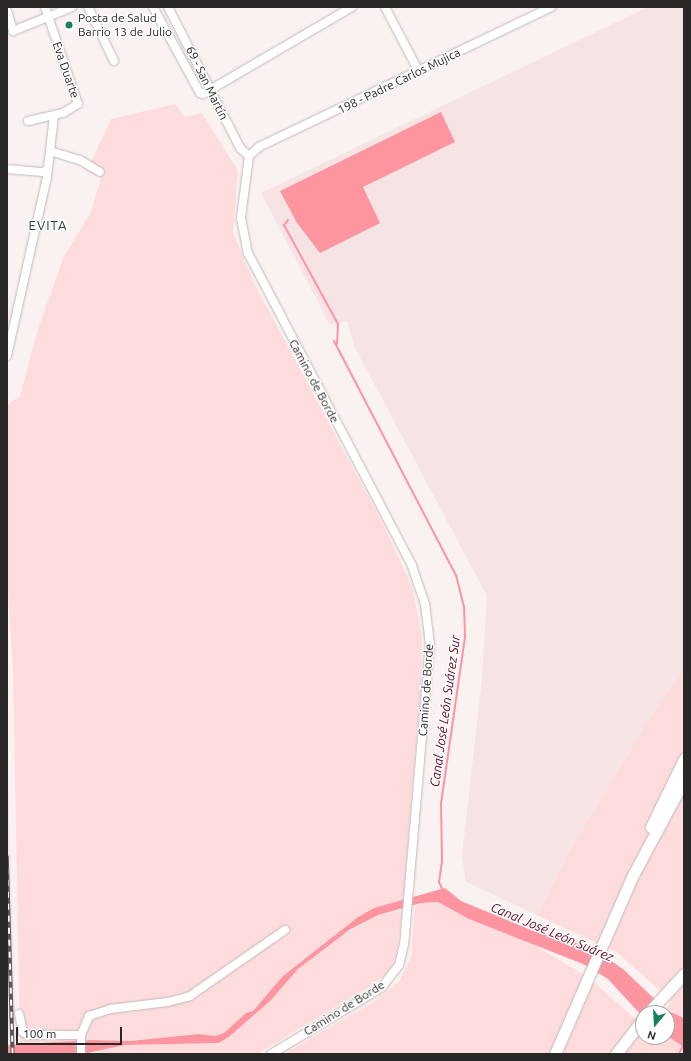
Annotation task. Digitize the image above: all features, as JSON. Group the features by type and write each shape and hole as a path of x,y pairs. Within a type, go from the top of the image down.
{"highway":[{"path":"644,853 655,816 684,759"},
{"path":"555,1054 602,944 644,853 684,780"},
{"path":"655,1005 684,974"},
{"path":"616,1054 635,1029"}],"street":[{"name":"Eva Duarte","path":"28,121 54,116 76,107 78,99 45,7"},
{"path":"7,11 13,31 72,7"},
{"path":"88,7 114,61"},
{"name":"69 - San Martín","path":"154,7 200,93 211,89"},
{"name":"69 - San Martín","path":"168,7 240,148 249,156"},
{"path":"211,89 352,7"},
{"path":"385,7 394,16 419,72"},
{"name":"198 - Padre Carlos Mujica","path":"249,156 259,147 419,72 551,7"},
{"path":"7,356 47,170 54,116"},
{"path":"50,151 80,160 100,172"},
{"name":"Camino de Borde","path":"249,156 241,218 248,253 405,550 425,604 430,643 429,673 403,955 387,983 271,1054"},
{"path":"7,169 43,172 47,170"},
{"path":"81,1054 81,1036 90,1016 102,1011 190,996 285,930"},
{"path":"19,1014 23,1032 28,1035 81,1036"}],"shaded area":[{"path":"648,7 684,7 684,668 651,716 575,841 537,915 466,882 462,856 482,678 487,596 354,346 347,321 330,325 261,193"},
{"path":"175,104 185,117 202,113 238,171 233,232 254,283 384,526 413,589 422,638 421,687 403,900 374,908 358,917 283,976 253,1011 246,1013 224,1033 215,1036 199,1034 131,1041 91,1040 20,1045 13,670 7,576 7,405 20,396 37,332 64,256 90,214 101,178 87,171 111,119"},
{"path":"441,112 455,142 363,187 380,223 320,253 297,223 280,191"},
{"path":"684,668 684,1018 675,1014 675,1005 669,1005 671,1001 618,953 537,915 575,841 651,716"},
{"path":"7,740 16,1041 8,1042 7,1042"},
{"path":"445,888 461,901 538,933 572,941 607,958 623,969 661,1005 635,1005 635,1008 608,979 583,964 469,919 438,902 421,903 378,915 349,930 298,969 271,1000 230,1036 219,1043 125,1045 88,1053 7,1054 7,1045 91,1040 131,1041 199,1034 215,1036 224,1033 246,1013 253,1011 283,976 358,917 374,908"},
{"path":"438,902 469,919 534,945 588,977 635,1019 635,1045 675,1045 675,1029 684,1032 684,1054 284,1054 373,1002 399,982 411,957 415,907 421,903"},
{"path":"402,910 397,956 388,973 367,988 257,1054 88,1054 125,1045 219,1043 253,1017 298,969 330,942 378,915"},
{"path":"675,1014 684,1018 684,1047 675,1041"}],"waterway":[{"path":"288,220 284,225 338,324 337,344"},
{"name":"Canal José León Suárez Sur","path":"334,341 456,575 464,606 465,637 441,803 442,861 439,882 442,889"},
{"path":"679,1054 684,1043"}],"railway":[{"path":"7,856 13,1054"}],"place":[{"name":"Posta de Salud Barrio 13 de Julio","path":"69,25"}],"district":[{"name":"EVITA","path":"48,225"}],"water label":[{"name":"Canal José León Suárez","path":"552,932"}]}
